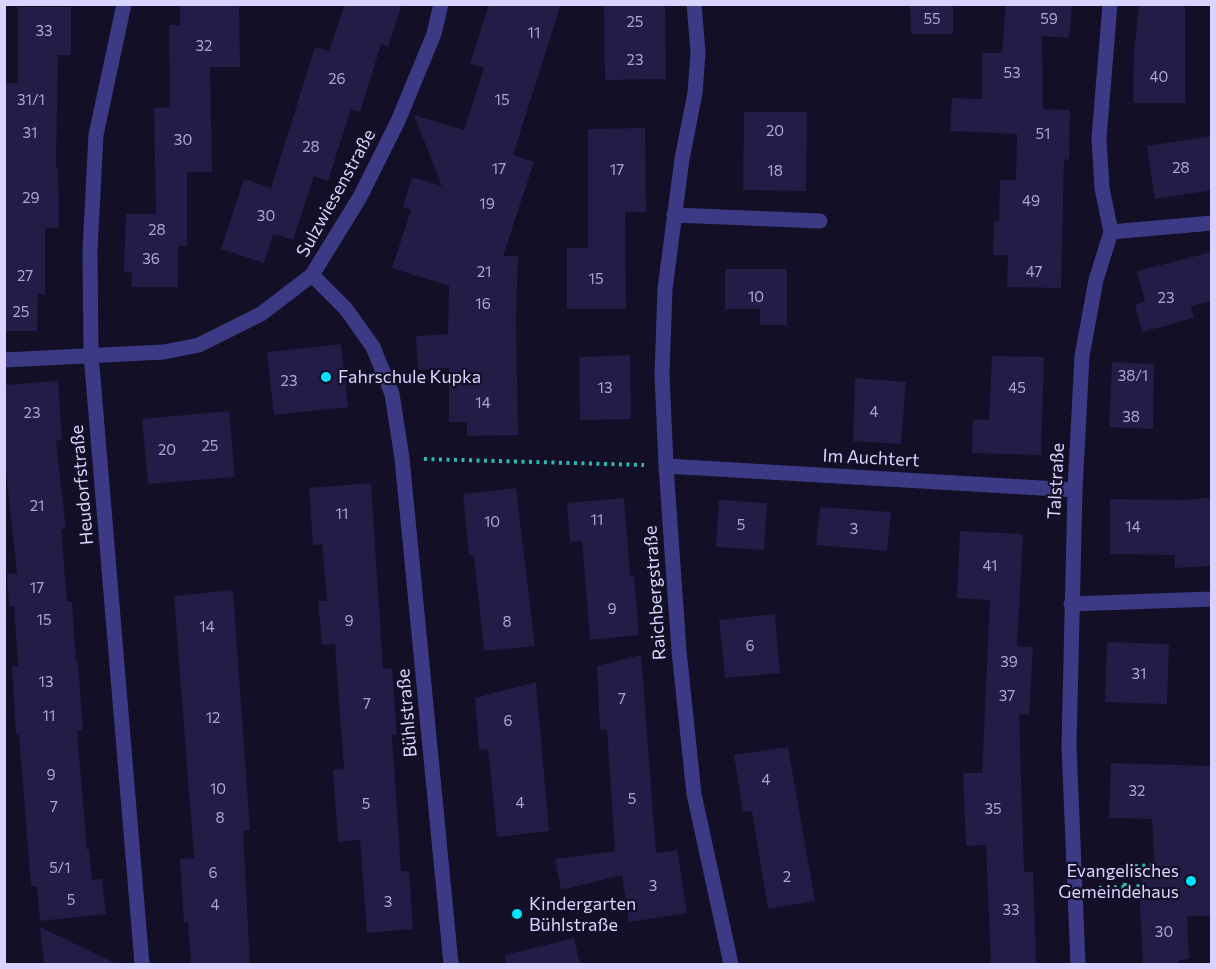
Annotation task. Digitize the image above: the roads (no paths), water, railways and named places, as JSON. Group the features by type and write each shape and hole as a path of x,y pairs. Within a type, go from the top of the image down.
{"street":[{"name":"Heudorfstraße","path":"124,4 96,135 90,250 91,354 142,964"},
{"name":"Sulzwiesenstraße","path":"4,360 164,352 199,345 261,314 312,275 360,197 399,121 434,34 441,4"},
{"name":"Raichbergstraße","path":"694,4 699,52 695,93 674,215 664,321 662,374 679,651 694,794 731,964"},
{"path":"1110,4 1099,138 1101,188 1111,232 1212,223"},
{"path":"674,215 820,221"},
{"name":"Talstraße","path":"1078,964 1069,746 1075,490 1082,356 1096,280 1111,232"},
{"name":"Bühlstraße","path":"312,275 346,309 373,347 392,394 402,458 451,964"},
{"name":"Im Auchtert","path":"666,466 1075,490"},
{"path":"1071,604 1212,599"}],"place":[{"name":"Fahrschule Kupka","path":"326,377"},
{"name":"Evangelisches Gemeindehaus","path":"1191,881"},
{"name":"Kindergarten Bühlstraße","path":"517,914"}]}
